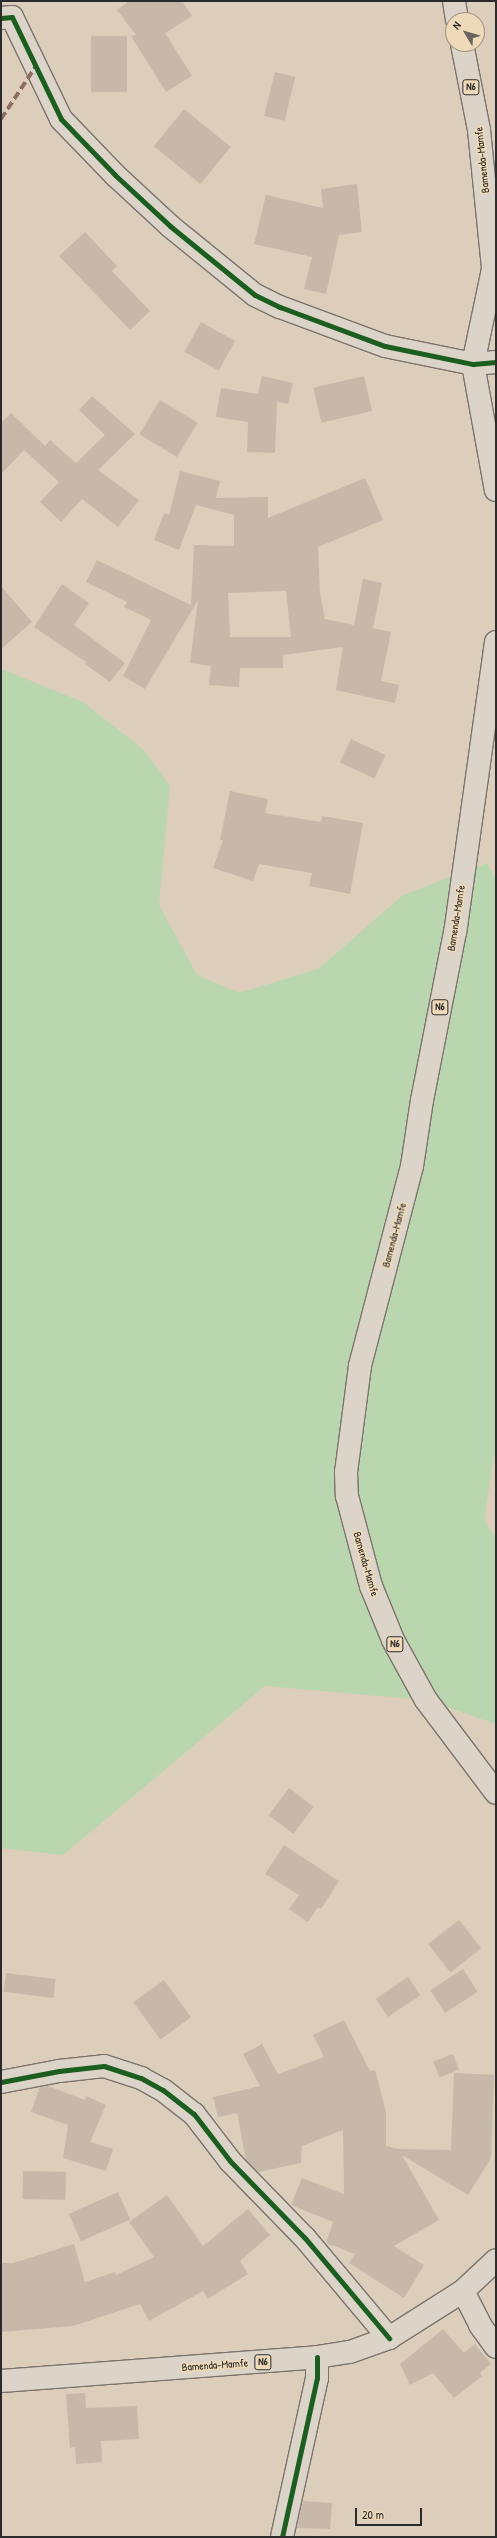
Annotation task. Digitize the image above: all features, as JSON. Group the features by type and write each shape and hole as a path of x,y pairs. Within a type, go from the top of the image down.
{"main road":[{"path":"454,1 456,12"},
{"path":"10,12 61,119 115,175 159,216 255,295 280,307 385,346 473,364 496,362"},
{"name":"Bamenda-Mamfe","path":"464,52 479,130 494,269 473,364 496,490"},
{"name":"Bamenda-Mamfe","path":"496,642 455,932 422,1100 412,1166 360,1366 346,1472 347,1496 371,1586 392,1640 426,1700 496,1793"},
{"path":"1,2082 59,2070 104,2066 141,2078 163,2090 194,2114 230,2161 315,2249 389,2338"},
{"name":"Bamenda-Mamfe","path":"1,2381 316,2358 350,2352 389,2338 463,2291 496,2260"},
{"path":"463,2291 480,2325 496,2347"},
{"path":"282,2537 317,2378 316,2358"}],"green space":[{"path":"1,669 83,702 145,751 170,786 159,905 197,975 239,993 318,969 403,895 487,863 496,879 496,1445 484,1520 496,1538 496,1724 426,1700 265,1686 63,1855 1,1848"}],"building":[{"path":"129,1 182,1 192,16 165,33 192,76 166,92 131,36 136,35 117,10"},
{"path":"91,36 127,36 127,92 91,92"},
{"path":"275,72 295,77 284,121 264,116"},
{"path":"184,109 231,147 200,184 154,146"},
{"path":"357,184 362,232 339,235 326,294 304,289 312,257 254,244 266,195 323,208 321,189"},
{"path":"85,232 117,266 112,271 150,311 130,330 59,256"},
{"path":"201,322 235,341 219,371 185,352"},
{"path":"262,376 293,383 288,404 277,402 275,453 247,452 248,422 216,417 221,388 258,394"},
{"path":"364,376 372,411 321,423 313,388"},
{"path":"92,396 135,434 98,470 139,500 118,527 82,499 61,522 40,502 59,482 24,450 1,474 1,423 11,413 45,446 50,440 76,463 105,435 79,410"},
{"path":"160,400 198,423 177,457 139,434"},
{"path":"180,471 220,481 216,498 268,497 268,518 365,478 383,520 318,547 320,593 325,619 354,625 363,579 382,583 373,628 391,632 381,681 399,685 395,703 336,690 343,647 283,655 283,668 240,668 239,687 209,685 211,666 190,663 198,600 145,689 123,676 151,620 124,607 127,602 86,582 97,560 191,605 194,545 234,546 234,515 196,505 179,550 154,540 164,513 169,515","holes":["286,591 291,637 230,637 228,593"]},
{"path":"62,584 89,603 74,625 125,663 110,682 85,664 86,662 34,627"},
{"path":"1,586 32,622 1,649"},
{"path":"351,739 385,755 374,779 340,763"},
{"path":"230,791 268,799 265,813 321,822 322,816 363,823 350,894 309,886 312,873 259,864 253,881 213,868 223,840 220,840"},
{"path":"289,1788 314,1807 293,1834 269,1815"},
{"path":"284,1845 339,1881 321,1909 318,1907 308,1922 289,1909 299,1895 265,1874"},
{"path":"459,1920 481,1948 450,1972 428,1944"},
{"path":"463,1969 478,1992 445,2013 430,1990"},
{"path":"6,1973 56,1979 53,1998 4,1992"},
{"path":"408,1977 420,1995 388,2017 376,1999"},
{"path":"164,1980 191,2017 160,2040 133,2002"},
{"path":"344,2020 370,2071 375,2070 386,2112 386,2146 399,2149 451,2150 454,2073 494,2075 491,2158 468,2195 402,2155 439,2220 394,2246 424,2265 404,2298 349,2263 355,2254 326,2243 333,2222 291,2205 302,2178 344,2194 343,2130 302,2146 301,2163 258,2172 246,2160 237,2113 218,2117 213,2097 260,2086 243,2054 262,2044 278,2074 324,2057 313,2035"},
{"path":"453,2054 459,2070 439,2077 433,2062"},
{"path":"48,2086 85,2100 86,2096 106,2105 90,2142 113,2149 106,2171 63,2158 68,2125 31,2112 40,2087"},
{"path":"23,2171 66,2172 66,2200 23,2199"},
{"path":"118,2192 130,2219 81,2241 69,2214"},
{"path":"167,2195 203,2246 248,2209 270,2235 240,2261 248,2274 208,2299 203,2291 149,2321 140,2304 73,2326 1,2332 1,2263 13,2263 74,2244 85,2282 115,2272 116,2275 154,2257 129,2222"},
{"path":"443,2329 464,2353 475,2344 491,2364 480,2373 482,2376 454,2398 433,2373 410,2385 400,2364"},
{"path":"85,2393 86,2408 137,2406 139,2439 101,2441 102,2462 76,2464 75,2447 70,2448 66,2394"},
{"path":"303,2501 332,2503 330,2529 297,2528"}],"marked path":[{"path":"1,119 36,66"}],"cycle path":[{"path":"1,18 12,17 61,119 115,175 170,226 255,295 280,307 385,346 473,364 496,362"},
{"path":"1,2082 59,2071 104,2066 141,2078 163,2090 194,2114 230,2161 305,2238 389,2338"},
{"path":"282,2537 317,2378 317,2357"}]}
